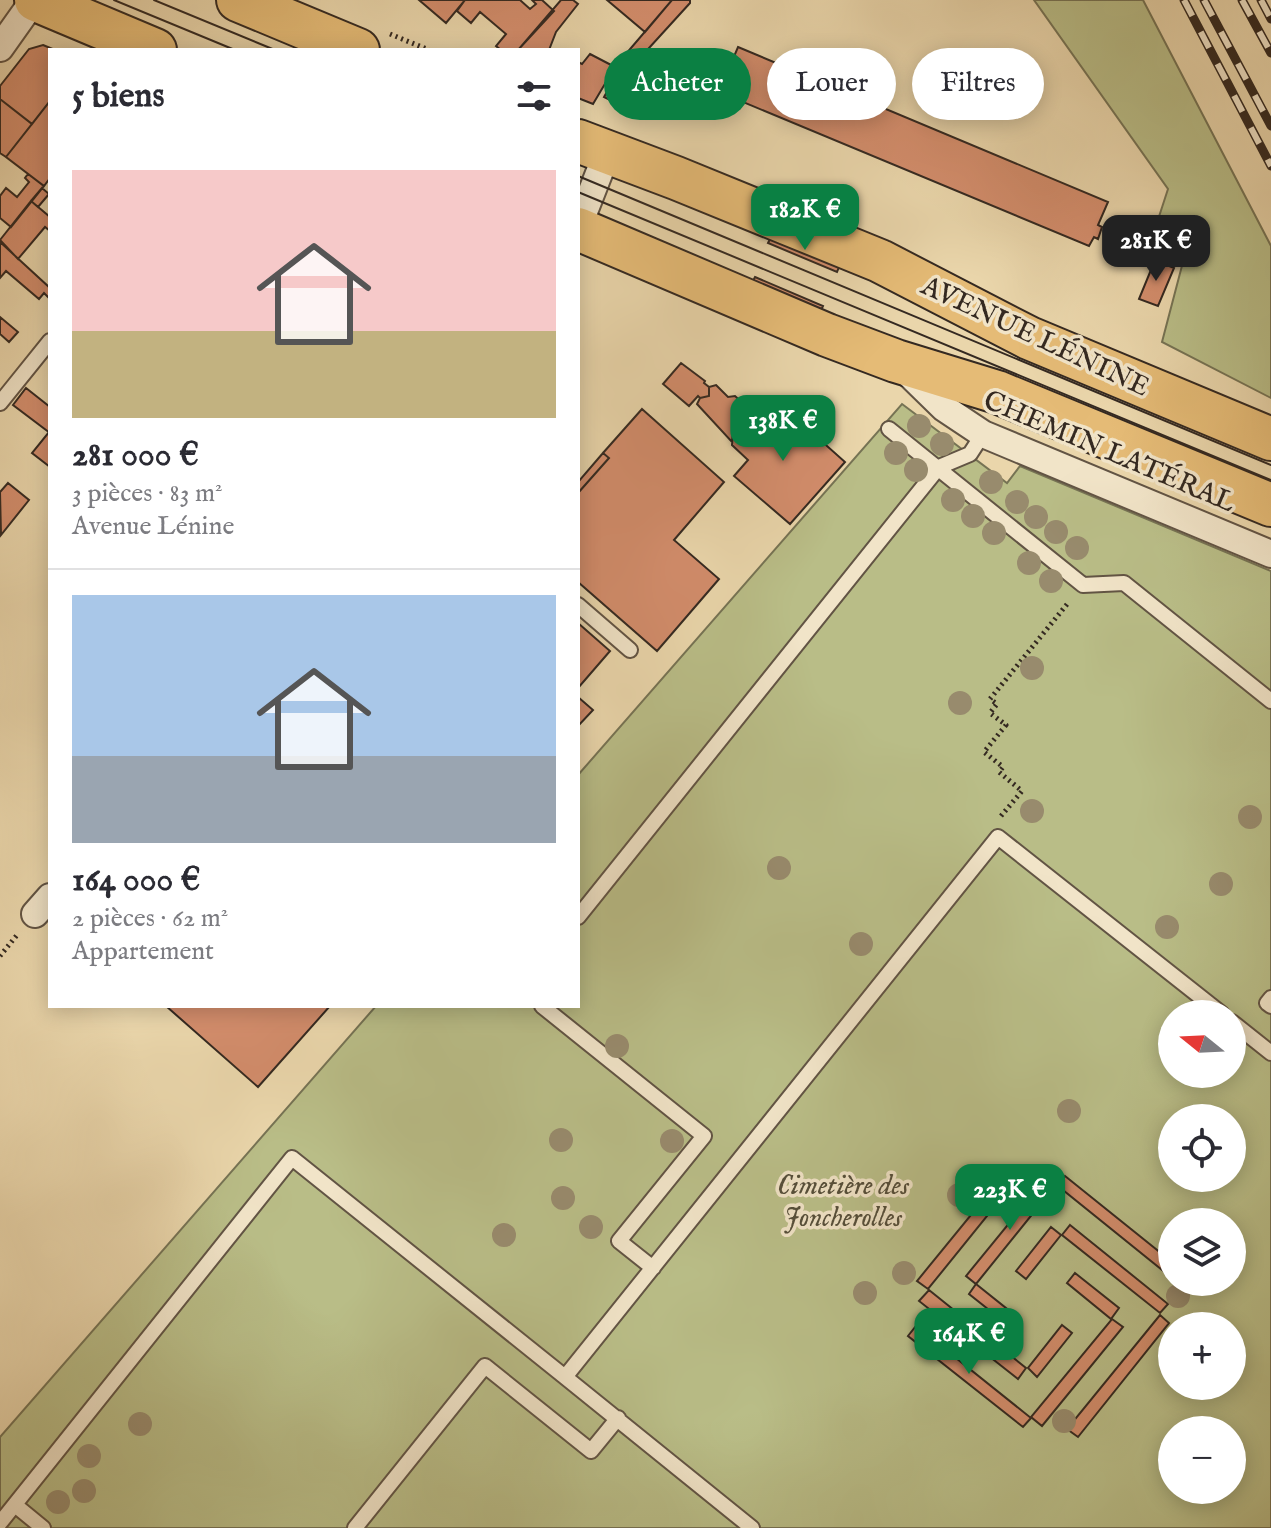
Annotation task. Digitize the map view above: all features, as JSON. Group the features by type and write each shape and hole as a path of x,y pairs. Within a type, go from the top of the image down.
{"main road":[{"path":"35,0 150,48"},
{"path":"238,0 353,48"},
{"name":"AVENUE LÉNINE","path":"593,147 880,261 1029,338 1271,439"},
{"path":"580,229 827,335 896,361 997,392 1271,505"}],"street":[{"path":"0,48 35,0"},
{"path":"580,217 593,147"},
{"name":"CHEMIN LATÉRAL","path":"896,361 926,393 983,434 1271,554"}],"lane":[{"path":"0,403 48,343"},
{"path":"889,429 1083,585 1124,583 1271,701"},
{"path":"580,915 939,467 970,454 983,434"},
{"path":"580,607 630,650"},
{"path":"565,1377 998,837 1204,1000"},
{"path":"1271,998 1267,1003 1271,1006"},
{"path":"544,1008 704,1136 619,1241 653,1268"},
{"path":"1246,1033 1271,1053"},
{"path":"0,1523 292,1158 752,1528"},
{"path":"355,1528 485,1366 591,1451 618,1418"},
{"path":"15,1505 43,1528"}],"path":[{"path":"998,837 1001,816 1022,791 999,772 1003,767 984,752 1006,725 990,713 997,704 990,699 1083,585"}],"green space":[{"path":"1034,0 1143,0 1271,246 1271,398 1162,342 1189,239 1154,232 1168,189"},
{"name":"Cimetière des Joncherolles","path":"902,404 1007,483 1020,466 1271,571 1271,1528 0,1528 0,1437 374,1008 580,1008 580,773"}],"building":[{"path":"419,0 465,0 446,23"},
{"path":"465,0 520,0 530,9 536,4 532,0 542,0 554,11 520,48 498,48 496,46 506,34 480,12 471,23 457,11"},
{"path":"561,0 573,0 578,4 556,32 550,48 520,48"},
{"path":"607,0 672,0 645,32"},
{"path":"672,0 690,0 649,48 631,48"},
{"path":"43,45 50,48 48,104 32,124 0,99 0,86 29,49"},
{"path":"751,52 767,59 767,112 751,105"},
{"path":"590,54 604,61 604,86 593,104 580,99 580,63"},
{"path":"0,99 32,124 6,157 0,153"},
{"path":"48,104 48,181 44,186 6,157"},
{"path":"896,113 1108,202 1098,225 1102,227 1098,239 1094,237 1089,246 786,120 896,120"},
{"path":"28,174 44,186 11,227 0,218 0,196 6,188 17,197 29,182 25,178"},
{"path":"42,188 48,193 38,207 31,201"},
{"path":"31,201 48,215 48,229 45,227 18,259 0,240"},
{"path":"773,233 841,262 837,272 768,243"},
{"path":"0,242 48,286 48,297 44,293 39,299 6,271 0,278"},
{"path":"1155,260 1174,268 1158,306 1139,299"},
{"path":"755,277 823,306 819,315 750,287"},
{"path":"0,317 18,332 9,342 0,334"},
{"path":"681,363 709,387 709,396 698,396 689,406 663,384"},
{"path":"716,385 728,397 735,396 756,415 734,420 732,442 697,404 700,398 709,396 709,387"},
{"path":"26,388 48,405 48,431 13,405"},
{"path":"642,409 724,482 674,540 719,579 657,651 580,584 580,491 609,458 603,453"},
{"path":"790,413 845,462 790,524 734,476 748,460 732,445 734,420 758,414 775,429"},
{"path":"48,433 48,465 32,453"},
{"path":"603,453 609,458 580,491 580,480"},
{"path":"8,483 29,500 1,535 0,492"},
{"path":"580,625 610,651 580,686"},
{"path":"580,699 593,710 580,724"},
{"path":"168,1008 328,1008 258,1087"},
{"path":"1011,1166 1021,1174 928,1289 917,1281"},
{"path":"1065,1176 1158,1251 1158,1267 1058,1186"},
{"path":"1046,1178 1055,1186 976,1284 966,1276"},
{"path":"1070,1225 1168,1304 1159,1312 1062,1235"},
{"path":"1051,1227 1061,1235 1026,1279 1016,1271"},
{"path":"1075,1273 1119,1308 1111,1319 1067,1283"},
{"path":"976,1284 1021,1320 1013,1329 969,1294"},
{"path":"929,1290 1026,1368 1018,1379 919,1301"},
{"path":"1158,1317 1158,1337 1078,1437 1067,1429"},
{"path":"1112,1319 1123,1327 1042,1426 1031,1417"},
{"path":"1062,1325 1072,1333 1037,1377 1028,1368"},
{"path":"916,1326 1031,1418 1023,1427 908,1336"}],"tram line":[{"path":"114,0 230,48"},
{"path":"154,0 270,48"},
{"path":"580,177 1271,465"},
{"path":"580,193 1271,480"}],"railway":[{"path":"1184,0 1271,166"},
{"path":"1204,0 1271,126"},
{"path":"1242,0 1271,53"},
{"path":"1261,0 1271,19"}]}
